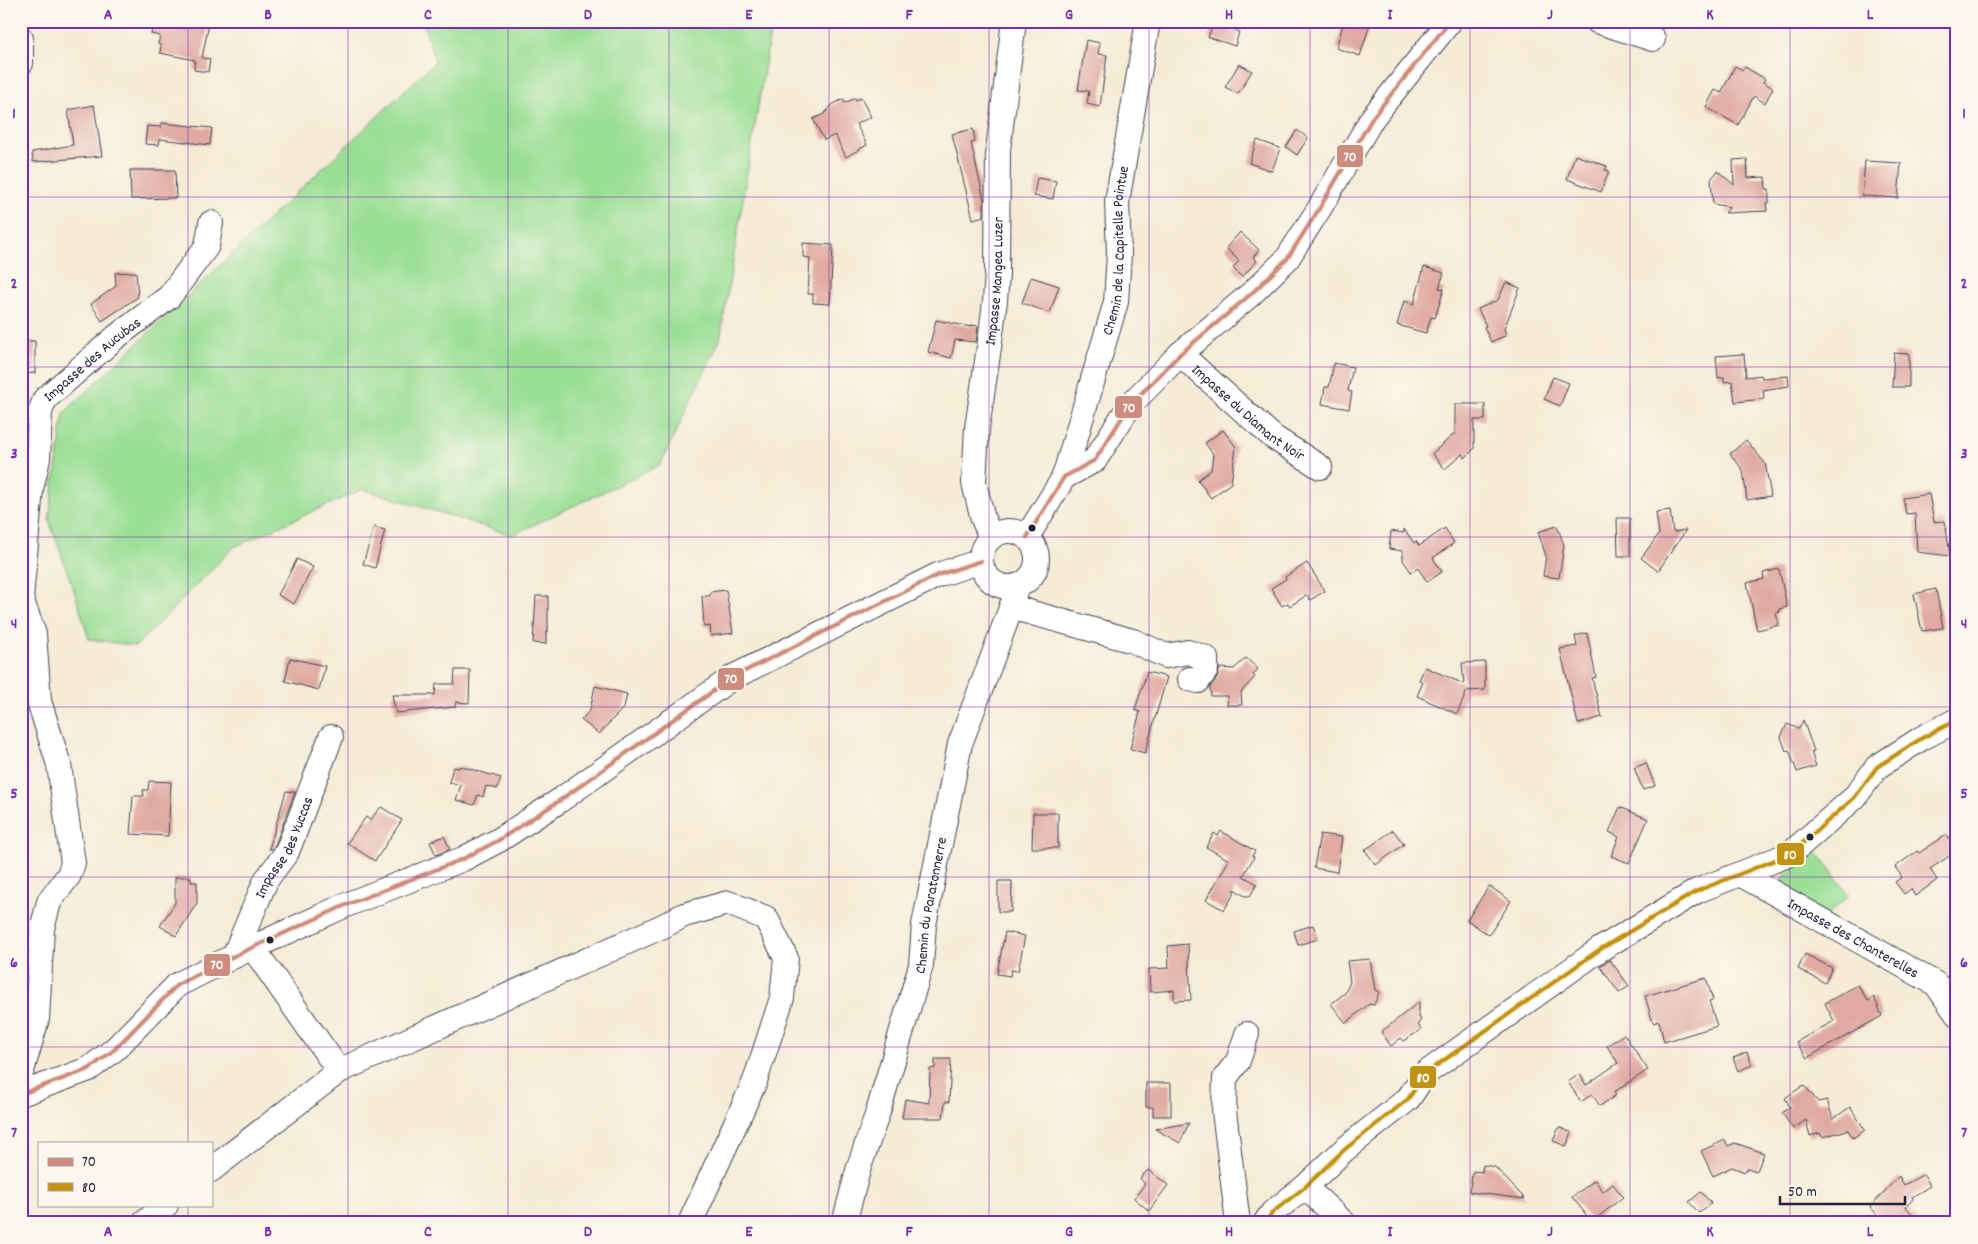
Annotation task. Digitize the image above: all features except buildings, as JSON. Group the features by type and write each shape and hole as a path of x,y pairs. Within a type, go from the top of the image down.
{"street":[{"name":"Impasse Mangea Luzer","path":"991,537 983,519 974,483 977,428 992,334 996,285 998,150 1014,21"},
{"name":"Chemin de la Capitelle Pointue","path":"1064,477 1116,302 1119,254 1117,202 1148,21"},
{"path":"1027,537 1064,477 1095,460 1130,404 1180,354 1251,294 1287,259 1373,117 1450,21"},
{"path":"1597,21 1653,40"},
{"path":"21,39 21,63"},
{"name":"Impasse des Aucubas","path":"21,1074 37,1019 42,929 49,902 70,875 73,863 59,765 39,701 34,634 21,598 31,489 38,459 40,412 45,399 116,338 169,297 207,246 211,223"},
{"name":"Impasse du Diamant Noir","path":"1180,354 1273,437 1320,466"},
{"path":"1013,597 1034,573 1038,560 1035,548 1027,537 1016,532 1002,532 991,537 983,548 981,560 983,570 995,584 1004,587 1013,597 1133,641 1166,656 1188,652 1206,658 1206,670 1198,681 1190,679"},
{"path":"21,1094 89,1069 115,1049 177,985 243,952 346,905 463,859 499,840 559,801 733,677 938,575 981,560"},
{"name":"Chemin du Paratonnerre","path":"844,1223 859,1167 878,1112 921,965 924,926 960,744 1013,597"},
{"path":"1265,1223 1273,1212 1305,1187 1344,1150 1408,1099 1426,1073 1599,950 1697,891 1790,854 1854,798 1877,767 1922,738 1957,720"},
{"name":"Impasse des Yuccas","path":"243,952 266,880 287,852 331,737"},
{"name":"Impasse des Chanterelles","path":"1740,874 1936,984 1957,1014"},
{"path":"212,1169 339,1071 684,915 728,903 766,918 786,958 782,998 755,1081 690,1223"},
{"path":"243,952 339,1071"},
{"path":"1238,1223 1224,1111 1225,1078 1238,1061 1247,1034"},
{"path":"1305,1187 1344,1223"},
{"path":"144,1223 165,1206"}],"green space":[{"path":"423,21 772,21 720,340 660,465 512,535 363,489 234,547 136,646 89,639 49,520 64,413 435,62"},
{"path":"1816,851 1849,895 1824,918 1780,880"}],"transit line":[{"name":"70","path":"1027,537 1064,477 1095,460 1130,405 1180,354 1251,294 1287,259 1373,117 1450,21"},
{"name":"70","path":"21,1094 89,1069 115,1049 177,985 234,956 346,905 463,859 499,840 559,801 733,677 938,575 981,561"},
{"name":"80","path":"1265,1223 1273,1212 1305,1187 1344,1150 1408,1099 1426,1073 1599,950 1697,891 1790,854 1854,798 1877,767 1922,738 1957,720"}]}
